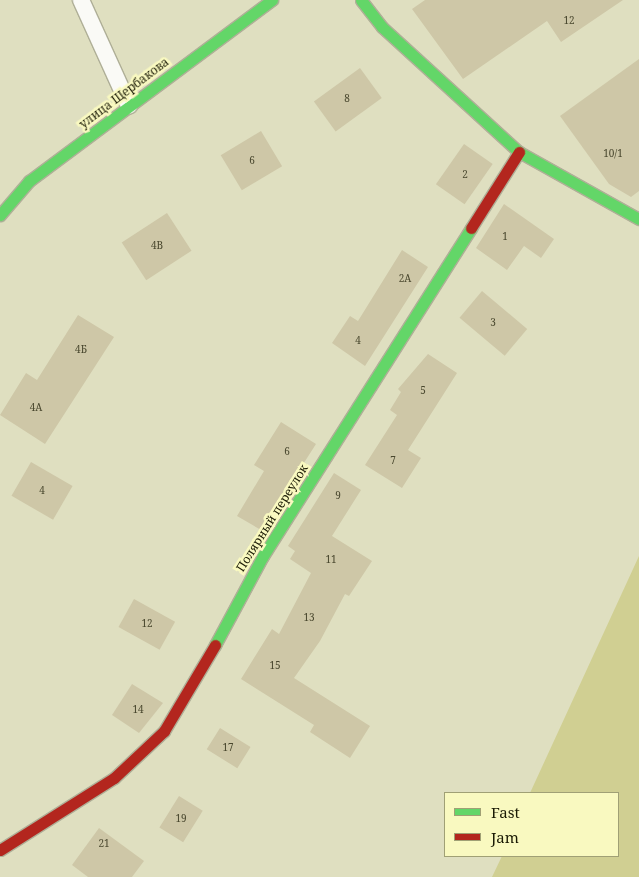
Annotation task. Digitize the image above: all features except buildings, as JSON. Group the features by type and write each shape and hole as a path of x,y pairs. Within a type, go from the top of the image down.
{"street":[{"name":"улица Щербакова","path":"0,215 29,182 272,0"},
{"path":"361,0 382,27 519,152 639,218"},
{"name":"Полярный переулок","path":"0,850 114,778 164,730 208,659 263,556 519,152"}],"lane":[{"path":"81,0 129,106"}],"shaded area":[{"path":"639,556 639,877 492,877 502,857 619,857 619,792 530,792"}],"traffic: fast":[{"path":"0,215 29,181 272,0"},
{"path":"361,0 382,27 519,152 639,219"},
{"path":"215,645 263,556 471,228"}],"traffic: jam":[{"path":"471,228 519,152"},
{"path":"0,850 114,778 164,731 215,645"}]}
